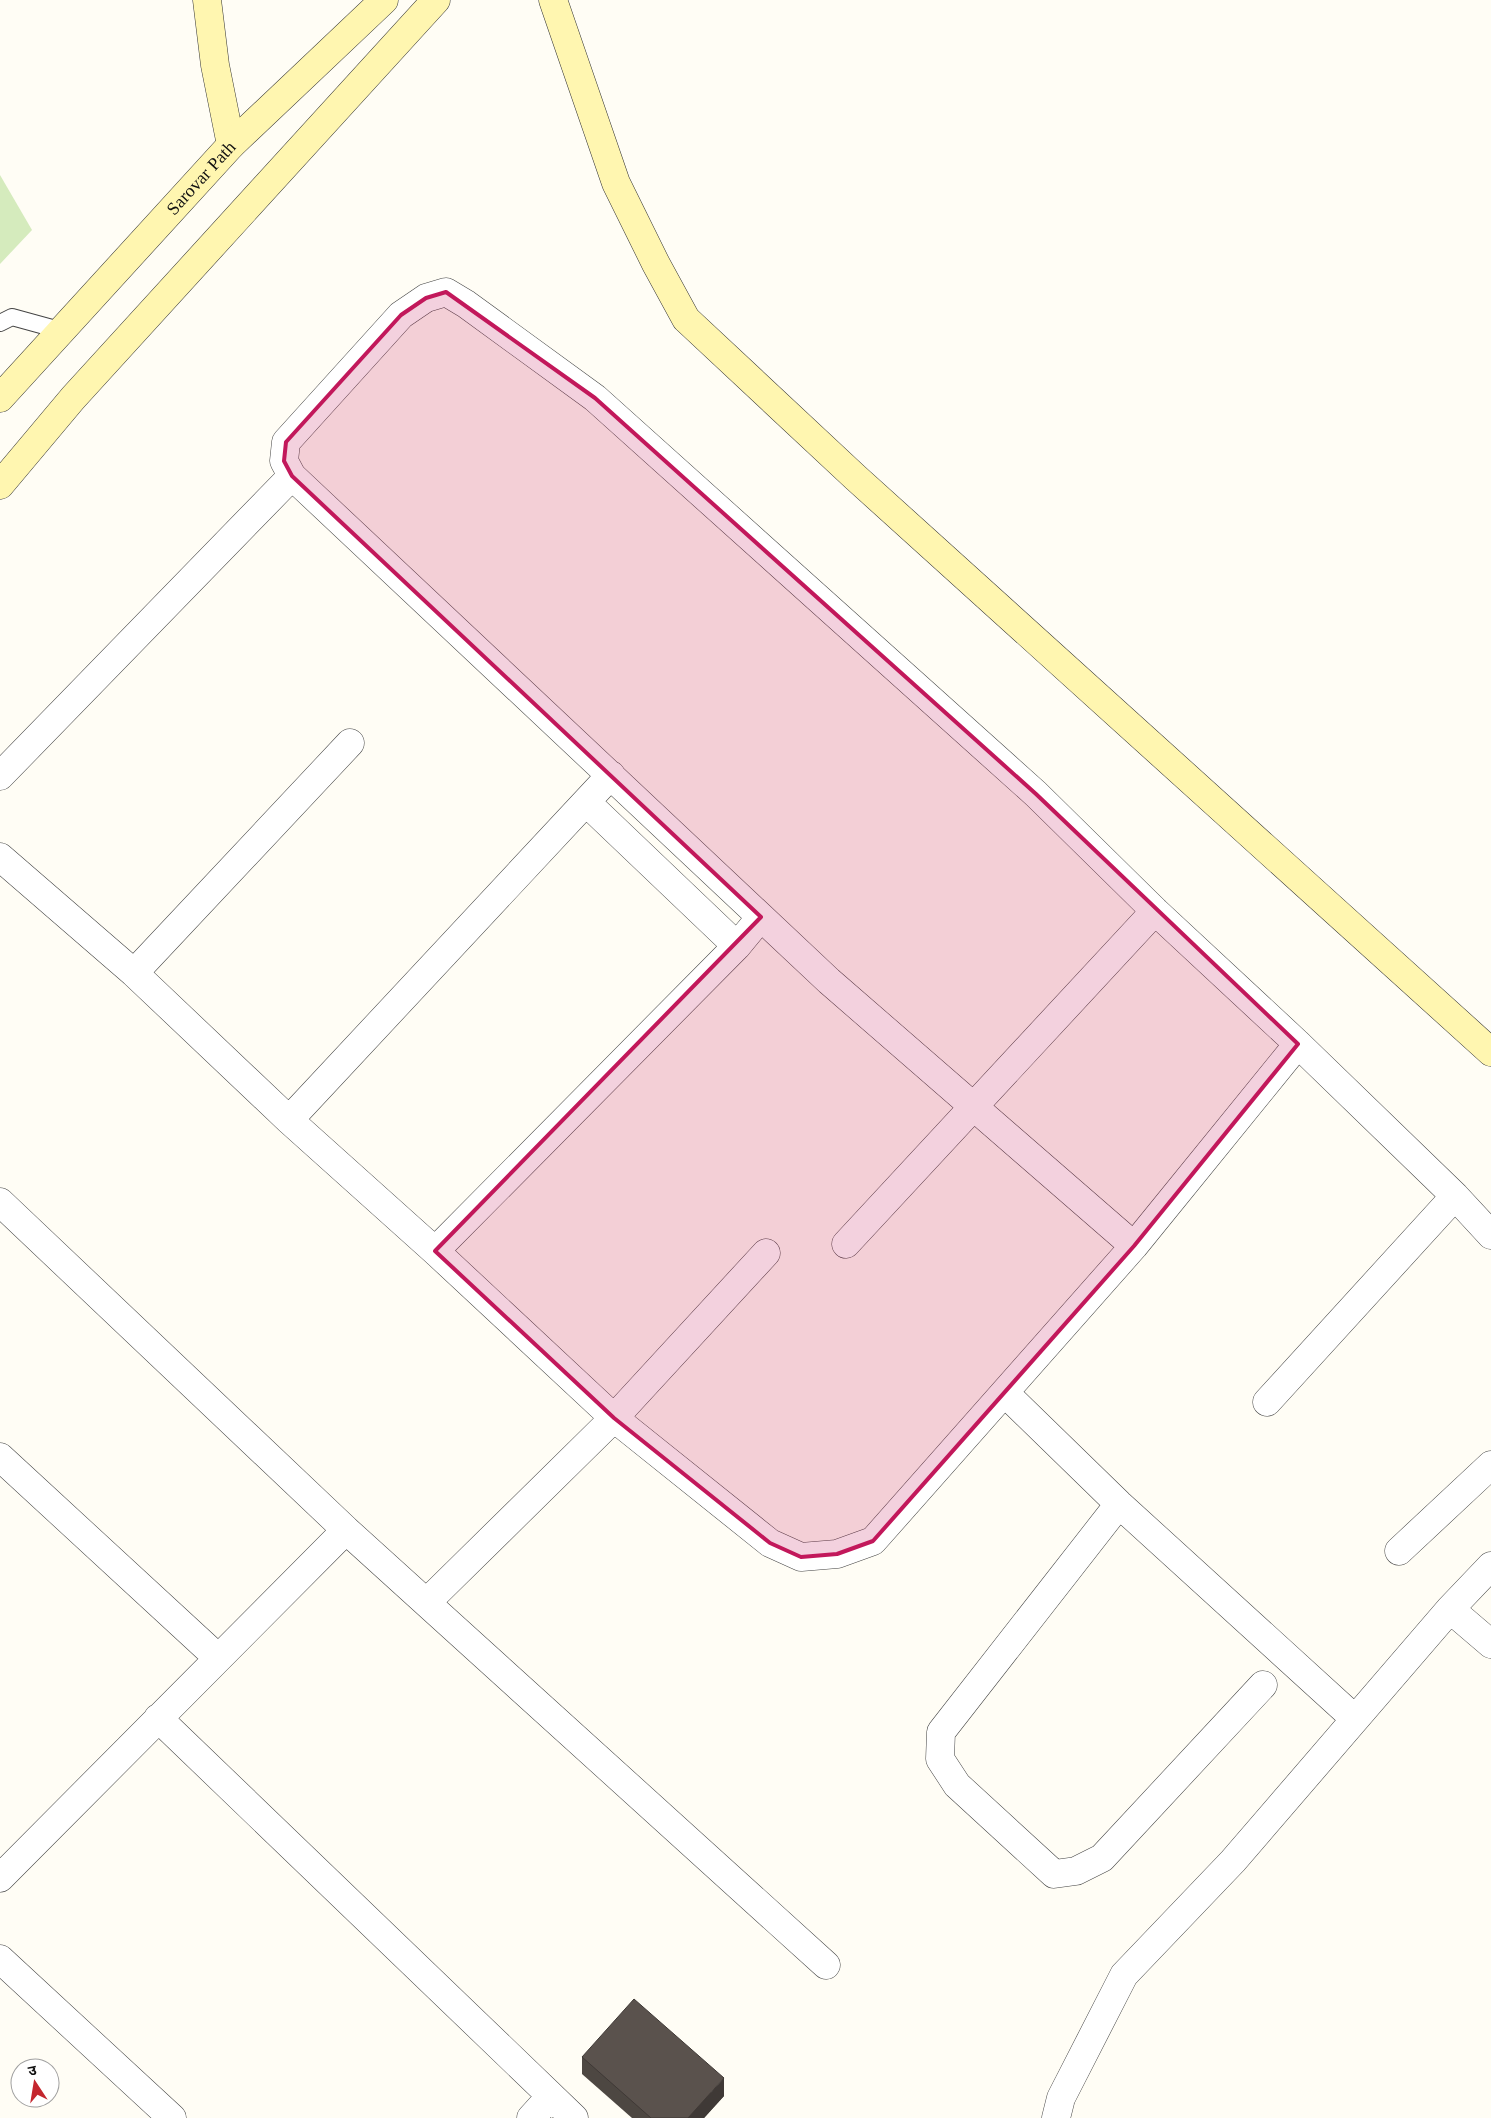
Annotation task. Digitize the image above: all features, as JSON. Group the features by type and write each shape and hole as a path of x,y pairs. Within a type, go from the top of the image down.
{"main road":[{"path":"207,0 215,65 231,145"},
{"name":"Sarovar Path","path":"0,398 231,145 384,0"},
{"path":"0,485 73,398 436,0"},
{"path":"554,0 616,184 686,319 855,477 1491,1052"}],"street":[{"path":"1134,1246 829,981 292,476 284,461 286,442 401,315 426,298 446,292 466,304 594,398 1036,794 1155,911 1298,1044 1455,1196 1491,1235"},
{"path":"0,776 292,476"},
{"path":"134,973 350,743"},
{"path":"289,1120 611,775"},
{"path":"586,802 737,946"},
{"path":"0,857 134,973 289,1120 435,1251 614,1418 770,1543 801,1557 837,1554 873,1540 1134,1246 1298,1044"},
{"path":"846,1244 1155,911"},
{"path":"435,1251 737,946 761,917"},
{"path":"1267,1402 1455,1196"},
{"path":"0,1202 346,1530 826,1965"},
{"path":"427,1602 614,1418 766,1253"},
{"path":"1005,1392 1119,1504 1355,1719"},
{"path":"0,1457 218,1658"},
{"path":"1399,1552 1491,1464"},
{"path":"1119,1504 941,1732 940,1759 957,1785 1054,1874 1076,1871 1102,1858 1263,1685"},
{"path":"0,1878 346,1530"},
{"path":"1056,2118 1061,2098 1124,1975 1233,1860 1450,1609 1491,1566"},
{"path":"1450,1609 1491,1644"},
{"path":"158,1718 574,2118"},
{"path":"0,1958 172,2118"},
{"path":"531,2118 551,2096"}],"lane":[{"path":"0,323 12,317 63,331"}],"highlighted area":[{"path":"446,292 595,398 1036,794 1298,1044 1134,1246 873,1541 837,1554 801,1557 770,1543 614,1418 435,1251 761,917 292,476 284,461 286,442 401,315 426,298"}],"green space":[{"path":"0,175 32,230 0,264"}],"building":[{"path":"634,1999 724,2078 688,2118 651,2118 582,2057"}]}
